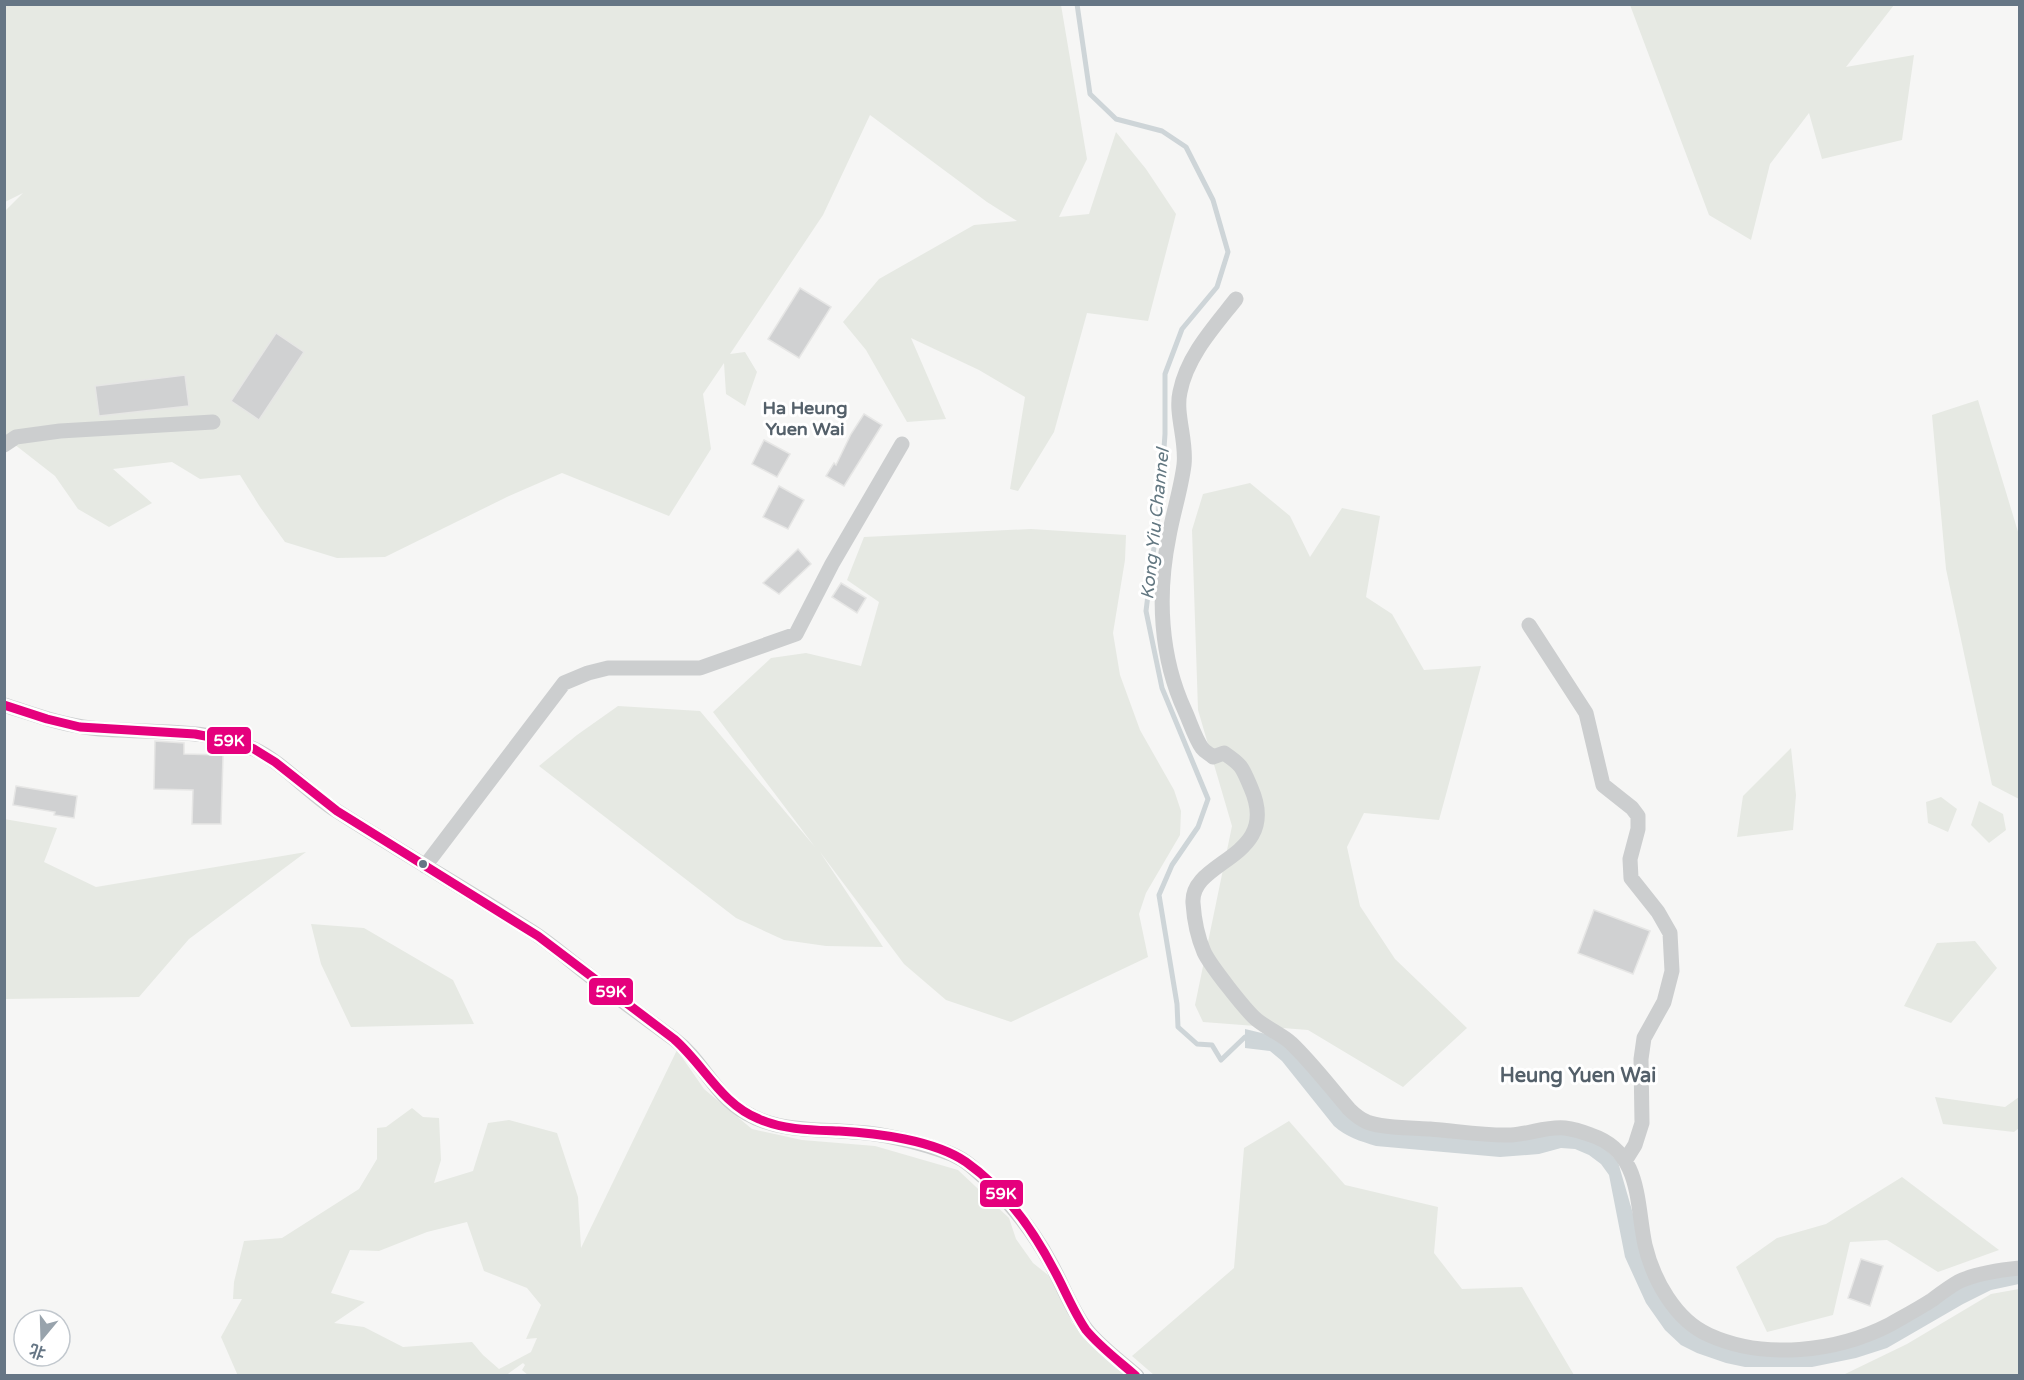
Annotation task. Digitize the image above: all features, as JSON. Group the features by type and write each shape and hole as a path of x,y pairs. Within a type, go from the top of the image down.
{"street":[{"path":"1236,299 1203,341 1179,393 1184,463 1168,539 1162,622 1168,664 1178,697 1202,748 1213,757 1224,753 1240,764 1256,799 1257,821 1252,839 1206,875 1192,899 1200,940 1205,953 1245,1007 1257,1020 1291,1042 1349,1109 1357,1117 1368,1122 1512,1135 1563,1128 1593,1135 1605,1142 1621,1154 1635,1179 1646,1247 1657,1279 1686,1320 1708,1334 1738,1344 1776,1350 1811,1348 1843,1342 1889,1325 1959,1282 1999,1270 2019,1268"},
{"path":"4,445 16,437 60,431 213,422"},
{"path":"424,866 564,684 588,673 608,668 700,668 796,634 832,564 902,444"},
{"path":"1529,625 1586,713 1603,784 1632,808 1638,816 1638,829 1630,859 1631,878 1658,912 1670,933 1672,971 1667,992 1644,1038 1641,1059 1642,1124 1635,1145 1625,1161"},
{"path":"4,705 57,723 74,726 185,733 250,746 333,808 533,932 692,1055 721,1094 742,1111 760,1120 779,1125 885,1136 945,1151 962,1159 989,1183 1024,1222 1048,1257 1087,1331 1137,1376"}],"shaded area":[{"path":"4,5 1061,5 1087,159 1059,217 1089,214 1116,132 1146,169 1176,214 1148,321 1087,313 1054,432 1018,491 1010,489 1025,397 979,370 911,338 946,419 907,422 866,350 843,322 879,279 974,225 1017,221 987,202 870,115 823,215 730,354 745,352 757,372 745,406 726,394 724,363 703,394 711,449 669,516 562,473 509,496 385,557 337,558 285,542 240,475 200,479 172,462 113,469 152,503 109,527 78,509 55,476 5,437 5,211 23,193 5,202"},
{"path":"1630,5 1894,5 1846,67 1914,55 1902,140 1822,159 1809,113 1770,164 1751,240 1709,215"},
{"path":"1978,400 2019,535 2019,799 1992,785 1946,569 1932,415"},
{"path":"1250,483 1290,516 1310,557 1342,508 1380,516 1366,597 1392,614 1424,670 1481,666 1439,820 1364,813 1347,847 1360,906 1395,959 1467,1028 1403,1087 1308,1030 1203,1022 1195,1005 1232,826 1198,710 1192,530 1203,494"},
{"path":"1031,529 1126,535 1125,560 1113,633 1120,675 1140,730 1174,790 1181,811 1180,835 1146,893 1139,914 1148,957 1011,1022 946,1000 904,964 820,852 883,947 826,946 784,940 736,918 539,766 618,706 700,711 815,847 713,712 771,658 806,653 861,666 879,602 847,580 864,537"},
{"path":"1791,748 1796,795 1793,830 1737,837 1743,796"},
{"path":"1941,797 1957,809 1948,832 1928,823 1926,802"},
{"path":"1979,801 2003,814 2006,830 1989,843 1971,825"},
{"path":"4,819 57,828 44,862 96,887 306,852 189,939 139,997 5,999"},
{"path":"311,924 364,928 453,980 474,1024 351,1027 321,964"},
{"path":"1975,941 1997,968 1951,1023 1904,1006 1937,943"},
{"path":"1245,1029 1270,1035 1287,1046 1360,1125 1557,1133 1598,1142 1618,1162 1651,1276 1701,1337 1817,1352 1968,1283 2019,1273 2019,1284 1991,1290 1887,1348 1856,1358 1812,1367 1745,1367 1726,1363 1681,1345 1665,1330 1646,1303 1625,1257 1609,1175 1601,1164 1589,1155 1575,1149 1561,1148 1539,1154 1500,1157 1376,1146 1359,1140 1334,1126 1282,1061 1270,1051 1245,1048"},
{"path":"677,1050 704,1089 752,1129 802,1140 875,1146 958,1170 1009,1218 1016,1239 1033,1263 1053,1279 1072,1323 1127,1375 529,1376 522,1370 525,1365 523,1363 505,1376 238,1376 221,1337 242,1299 233,1299 234,1282 244,1241 282,1238 359,1189 377,1159 377,1128 386,1127 412,1108 423,1117 439,1118 441,1160 434,1183 473,1171 488,1123 509,1120 557,1133 578,1197 581,1248","holes":["467,1222 484,1271 527,1288 541,1305 526,1339 537,1338 531,1352 499,1369 472,1342 403,1347 364,1327 334,1323 365,1302 331,1293 350,1250 379,1251 427,1232"]},
{"path":"1935,1097 2005,1107 2019,1097 2019,1128 2014,1132 1943,1124"},
{"path":"1289,1121 1345,1185 1438,1207 1434,1253 1462,1289 1522,1287 1574,1375 1154,1375 1132,1356 1234,1268 1244,1148"},
{"path":"1902,1177 1999,1250 1938,1272 1887,1240 1850,1242 1833,1315 1767,1332 1736,1267 1777,1238 1826,1224"},
{"path":"2019,1289 2019,1375 1843,1375 1907,1344 1991,1294"}],"building":[{"path":"800,288 831,307 799,358 768,339"},
{"path":"276,333 304,352 259,420 231,401"},
{"path":"185,375 189,406 99,416 95,386"},
{"path":"864,414 882,425 844,486 826,476 834,463 836,465"},
{"path":"764,440 790,454 777,477 752,464"},
{"path":"779,486 804,500 788,529 763,517"},
{"path":"798,549 811,564 779,594 763,583"},
{"path":"841,583 866,598 857,613 832,597"},
{"path":"155,741 184,743 184,754 223,755 221,824 192,824 193,790 154,789"},
{"path":"16,786 77,796 74,818 54,815 55,812 13,805"},
{"path":"1594,910 1650,931 1633,974 1578,953"},
{"path":"1861,1259 1883,1266 1870,1306 1848,1298"}],"waterway":[{"name":"Kong Yiu Channel","path":"1077,4 1090,94 1116,119 1162,131 1186,147 1213,200 1228,252 1217,287 1182,329 1165,374 1165,434 1161,491 1146,611 1162,688 1208,799 1198,827 1172,865 1159,895 1177,1004 1178,1027 1197,1044 1212,1045 1221,1060 1245,1037 1252,1039"}],"transit line":[{"name":"59K","path":"4,705 80,727 195,734 236,742 254,749 275,762 337,811 538,936 674,1039 723,1094 746,1112 769,1123 788,1127 904,1139 953,1154 980,1172 1005,1197 1027,1225 1046,1255 1086,1330 1136,1376"}],"district":[{"name":"Ha Heung Yuen Wai","path":"805,418"},
{"name":"Heung Yuen Wai","path":"1578,1075"}]}
